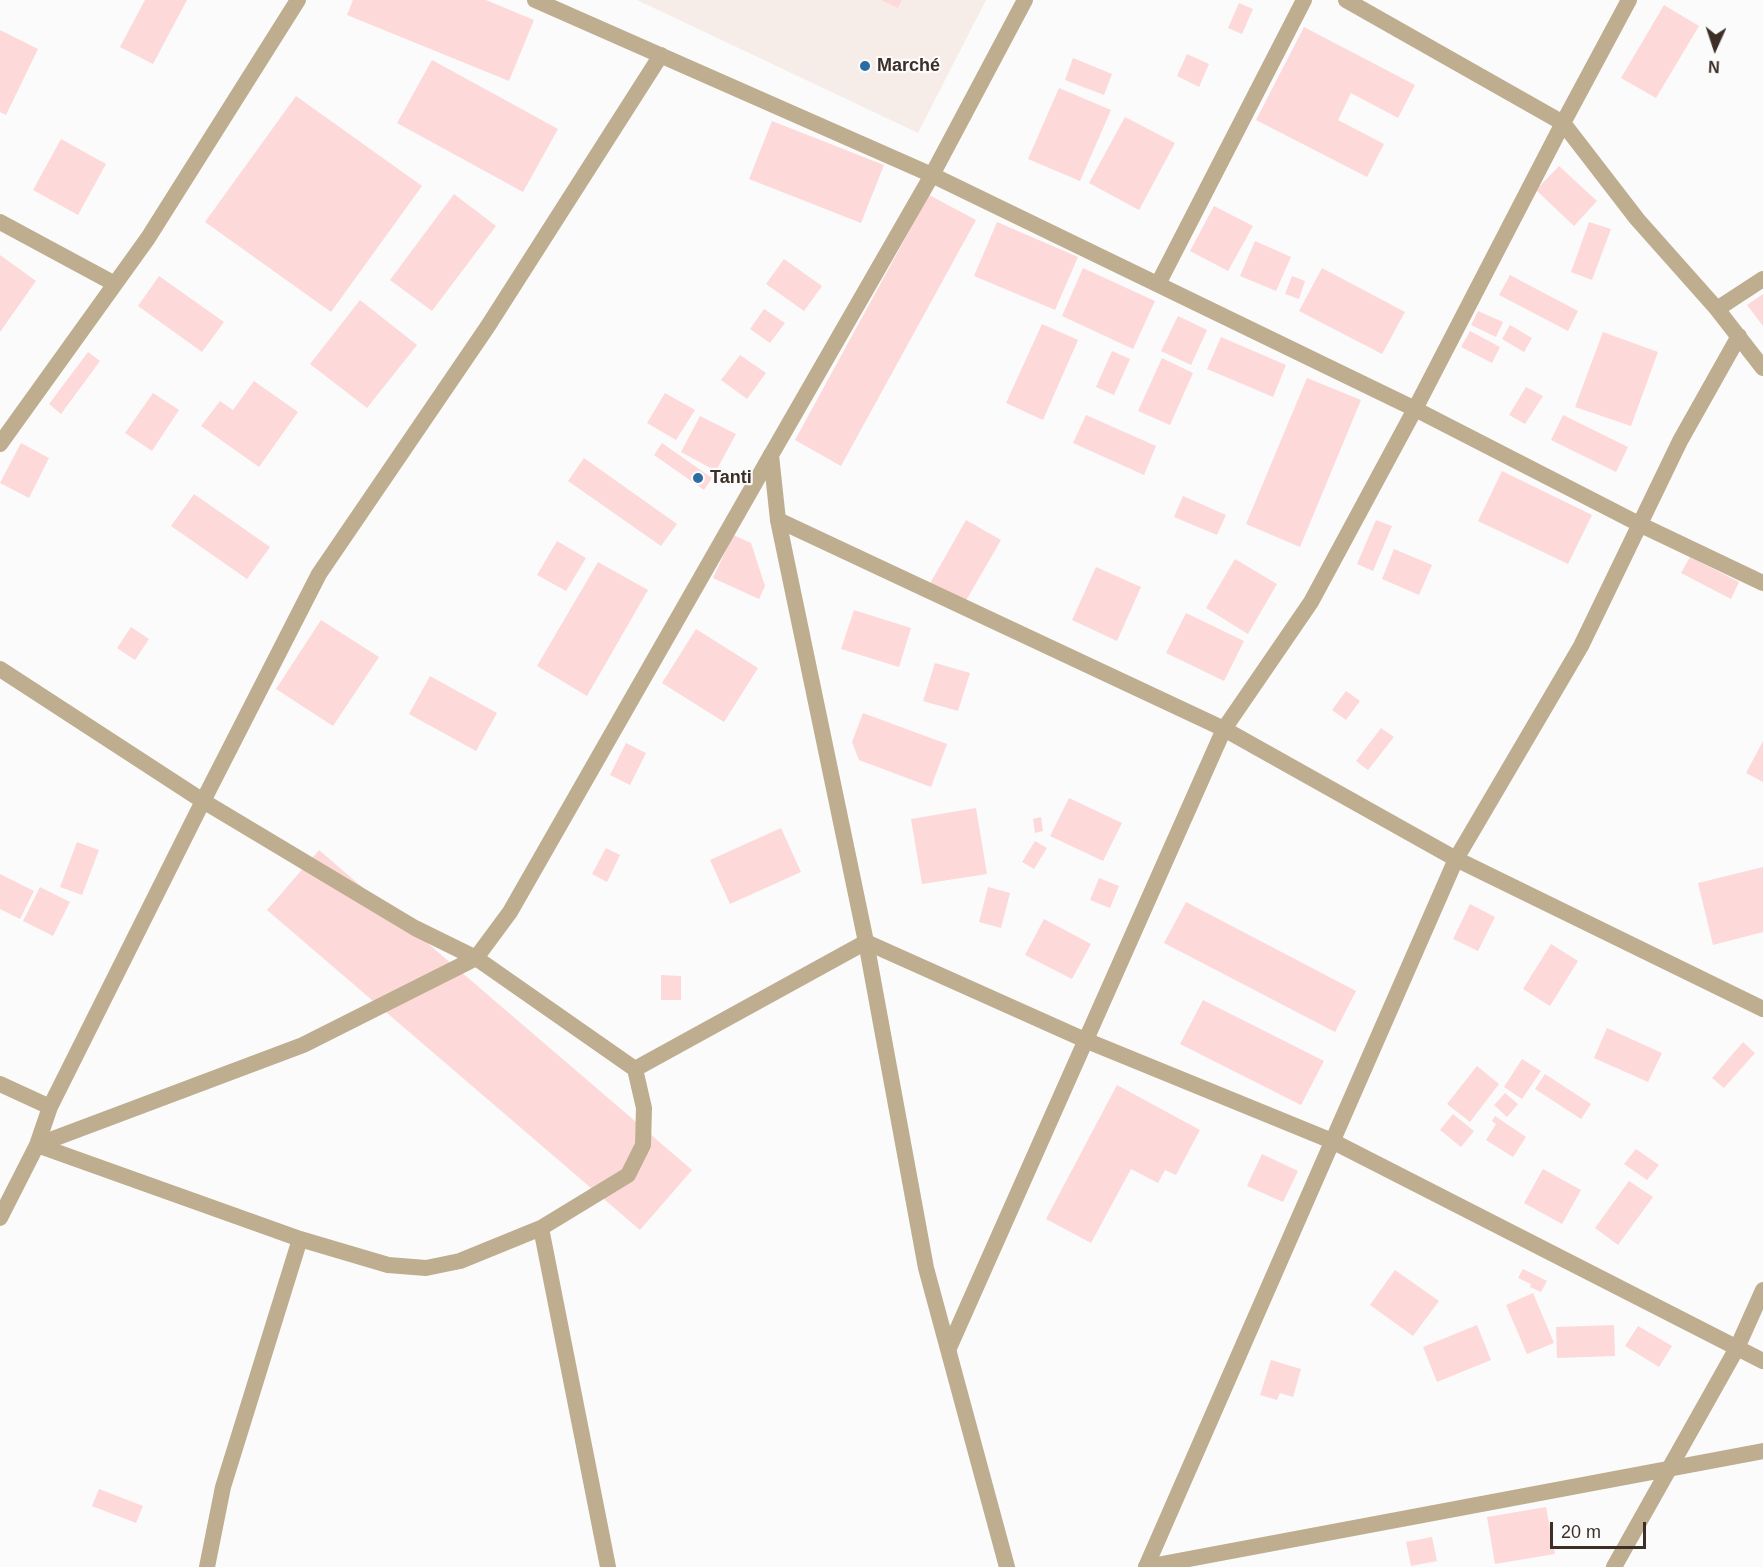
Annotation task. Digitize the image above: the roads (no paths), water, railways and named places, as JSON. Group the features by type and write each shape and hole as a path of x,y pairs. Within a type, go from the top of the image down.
{"street":[{"path":"0,444 148,238 298,0"},
{"path":"535,0 932,175 1415,409 1641,525 1763,583"},
{"path":"37,1145 303,1045 476,958 510,912 932,175 1025,0"},
{"path":"1158,284 1304,0"},
{"path":"1346,0 1563,123 1637,219 1717,309 1763,368"},
{"path":"949,1348 1224,729 1311,602 1415,409 1629,0"},
{"path":"0,1218 37,1145 50,1107 319,574 488,326 661,55"},
{"path":"0,222 115,284"},
{"path":"1717,309 1763,279"},
{"path":"1146,1567 1456,860 1581,646 1680,441 1739,336"},
{"path":"771,455 778,520 867,942 926,1268 1007,1567"},
{"path":"778,520 1224,729 1456,860 1763,1009"},
{"path":"0,669 203,801 415,928 476,958 635,1069 644,1108 643,1145 628,1175 541,1228 460,1261 426,1268 388,1265 300,1239 37,1145"},
{"path":"867,942 1086,1040 1332,1141 1763,1361"},
{"path":"635,1069 867,942"},
{"path":"0,1084 50,1107"},
{"path":"541,1228 608,1567"},
{"path":"207,1567 223,1487 300,1239"},
{"path":"1614,1567 1737,1348 1763,1290"},
{"path":"1146,1567 1763,1451"}],"place":[{"name":"Marché","path":"865,66"},
{"name":"Tanti","path":"698,478"}]}
